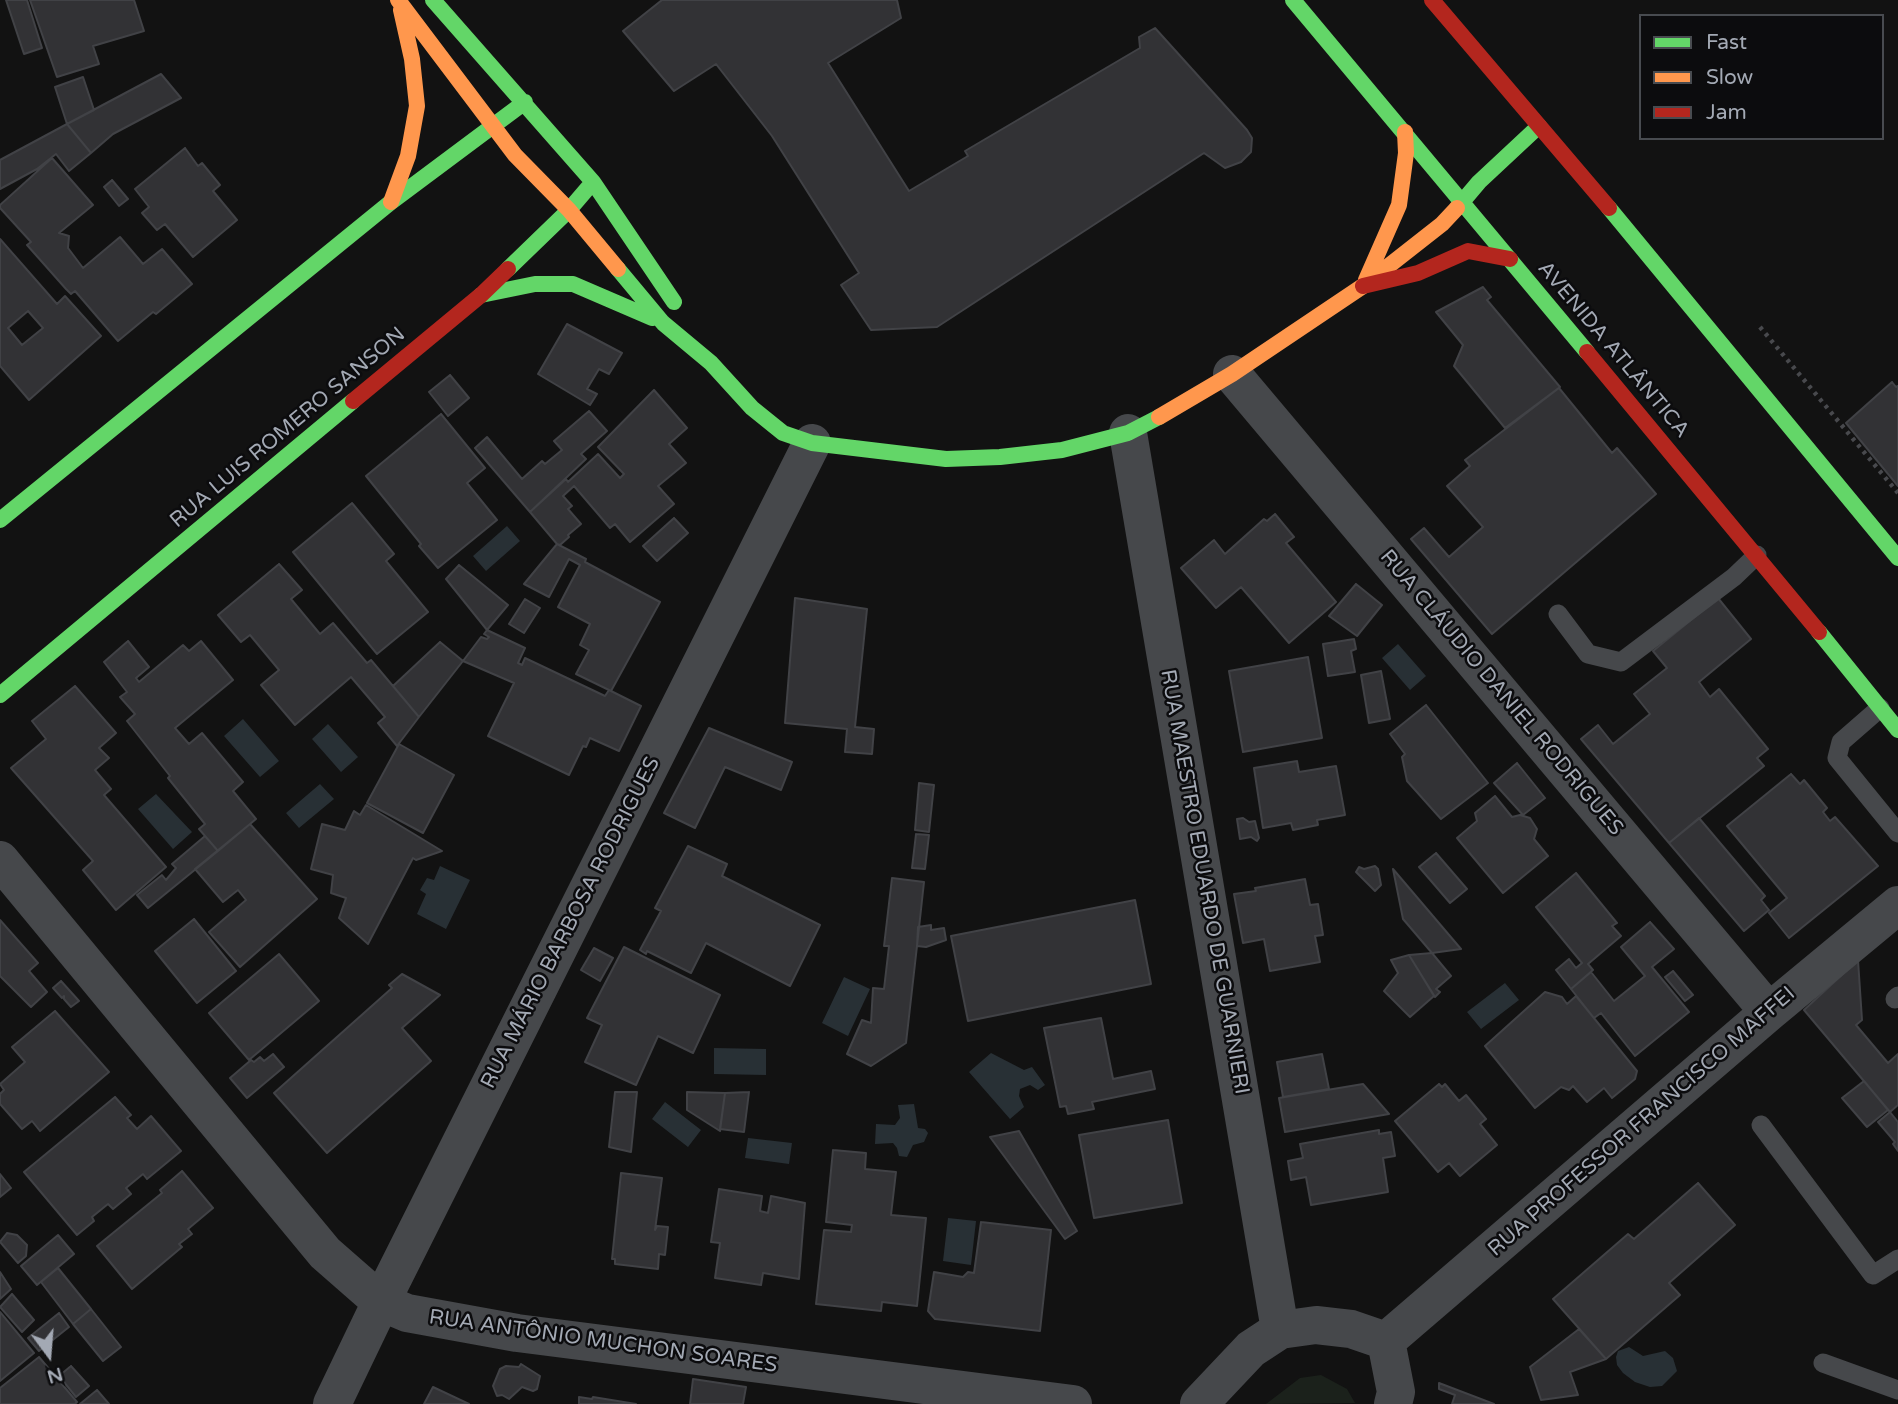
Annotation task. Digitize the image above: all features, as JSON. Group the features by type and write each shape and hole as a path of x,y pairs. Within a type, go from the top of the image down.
{"main road":[{"path":"433,0 593,182 687,322 711,363"},
{"name":"AVENIDA ATLÂNTICA","path":"1293,0 1757,555 1898,730"},
{"path":"1432,0 1898,558"},
{"path":"398,1 515,155 569,210 663,323 711,363 752,408 783,433 811,443 946,459 1000,457 1062,450 1128,433 1179,406 1232,374 1363,286 1442,224 1460,202 1539,126"},
{"path":"391,202 408,156 417,106 412,59 398,1"},
{"path":"0,520 391,202 525,102"},
{"path":"1363,286 1399,205 1406,153 1405,132"},
{"name":"RUA LUIS ROMERO SANSON","path":"0,695 481,295 569,210 593,182"},
{"path":"1363,286 1418,273 1468,251 1510,259"},
{"path":"481,295 535,284 573,284 663,323"}],"street":[{"name":"RUA CLÁUDIO DANIEL RODRIGUES","path":"1232,374 1769,1012"},
{"name":"RUA MAESTRO EDUARDO DE GUARNIERI","path":"1128,433 1280,1330"},
{"name":"RUA MÁRIO BARBOSA RODRIGUES","path":"332,1404 811,443"},
{"name":"RUA ANTÔNIO MUCHON SOARES","path":"0,860 326,1252 381,1302 407,1313 517,1333 1073,1404"},
{"name":"RUA PROFESSOR FRANCISCO MAFFEI","path":"1387,1341 1769,1012 1898,905"},
{"path":"1199,1404 1251,1349 1280,1330 1315,1325 1351,1329 1387,1341 1395,1392 1393,1404"}],"lane":[{"path":"1558,614 1588,654 1621,662 1734,578 1757,555"},
{"path":"1880,708 1841,742 1837,758 1898,833"},
{"path":"1761,1125 1873,1275 1898,1259"},
{"path":"1823,1363 1898,1390"}],"shaded area":[{"path":"507,526 520,541 486,571 473,556"},
{"path":"1398,644 1426,676 1410,690 1382,658"},
{"path":"243,719 279,761 260,777 224,736"},
{"path":"328,724 358,757 341,772 312,739"},
{"path":"320,784 334,799 299,828 286,813"},
{"path":"156,794 192,832 173,849 138,809"},
{"path":"440,866 470,880 446,929 417,914 426,894 420,890 427,878 434,880"},
{"path":"844,977 870,989 848,1036 822,1023"},
{"path":"1505,983 1519,1000 1481,1029 1467,1012"},
{"path":"714,1048 766,1049 766,1075 714,1074"},
{"path":"991,1053 1024,1070 1032,1067 1045,1085 1038,1090 1030,1085 1020,1089 1019,1096 1024,1107 1010,1119 969,1072"},
{"path":"665,1102 701,1130 688,1147 652,1119"},
{"path":"914,1104 918,1128 925,1129 928,1133 924,1142 913,1145 907,1157 899,1156 893,1143 875,1144 876,1124 895,1125 900,1118 898,1105"},
{"path":"748,1138 792,1143 789,1164 745,1158"},
{"path":"948,1218 976,1221 971,1265 943,1261"},
{"path":"1629,1347 1643,1356 1665,1351 1673,1358 1677,1371 1662,1386 1650,1387 1635,1382 1617,1365 1618,1351"},
{"path":"1321,1375 1347,1389 1355,1403 1266,1404 1300,1378"}],"building":[{"path":"6,0 27,0 42,48 24,54"},
{"path":"30,0 134,0 144,31 93,46 99,64 57,77"},
{"path":"662,0 897,0 901,18 828,63 909,191 968,156 965,151 1140,48 1139,37 1155,28 1247,130 1252,138 1251,152 1241,162 1225,168 1204,153 937,327 871,330 841,285 859,273 772,136 716,64 674,91 623,31"},
{"path":"161,74 181,98 113,134 91,153 67,124"},
{"path":"83,77 94,110 67,124 55,87"},
{"path":"67,124 91,153 69,171 56,154 37,169 0,189 0,160"},
{"path":"185,148 198,166 202,163 220,185 213,191 237,220 193,257 165,224 157,230 142,213 149,207 135,189"},
{"path":"52,158 93,205 59,233 69,236 68,248 83,268 120,237 143,264 162,249 192,284 118,341 75,291 71,294 66,289 27,245 31,242 0,208 0,205"},
{"path":"112,180 128,199 119,206 104,187"},
{"path":"0,239 57,304 65,296 101,336 29,400 0,366","holes":["28,311 43,328 22,345 8,328"]},
{"path":"1483,287 1491,297 1487,300 1560,387 1505,428 1454,366 1463,345 1436,312"},
{"path":"567,324 622,353 609,374 599,369 587,389 597,394 590,405 538,374"},
{"path":"450,375 469,398 448,416 429,392"},
{"path":"1892,382 1898,386 1898,486 1846,423"},
{"path":"1559,388 1612,453 1617,448 1656,494 1492,634 1411,539 1424,528 1449,557 1483,527 1447,486 1470,466 1465,460"},
{"path":"654,390 687,428 669,444 686,463 658,486 674,504 630,542 615,524 610,528 574,486 563,496 572,506 568,509 581,524 560,545 557,544 530,512 598,454 620,478 624,474 598,447"},
{"path":"589,411 607,431 581,454 586,459 530,512 475,448 487,437 522,479 542,461 545,464 562,450 554,441"},
{"path":"441,414 485,468 467,483 497,520 438,568 366,476"},
{"path":"352,503 394,554 386,561 428,612 377,654 293,552"},
{"path":"1275,514 1294,537 1286,543 1336,602 1289,643 1241,587 1216,608 1181,568 1214,540 1225,554 1264,519 1267,521"},
{"path":"674,518 688,533 657,561 643,546"},
{"path":"557,544 660,602 611,691 576,674 589,650 580,645 590,624 558,607 580,565 569,559 549,597 524,584"},
{"path":"279,564 302,590 291,599 320,634 333,623 367,663 371,660 419,717 397,746 378,723 385,717 351,677 295,725 261,685 279,670 250,635 241,642 218,615"},
{"path":"459,565 508,605 487,630 446,579"},
{"path":"1356,584 1382,605 1357,636 1329,616"},
{"path":"795,598 867,609 855,727 874,729 872,754 845,752 847,729 785,723"},
{"path":"1718,598 1751,639 1699,682 1710,697 1719,689 1768,749 1757,758 1764,766 1669,843 1581,739 1598,725 1613,744 1650,714 1634,694 1667,668 1653,651"},
{"path":"525,599 540,608 524,633 509,624"},
{"path":"487,630 525,648 518,663 522,665 525,658 605,696 609,690 641,706 619,751 590,738 586,747 583,746 569,775 488,736 514,683 463,661 481,637 489,637 484,634"},
{"path":"1354,639 1356,649 1351,651 1355,672 1328,676 1323,644"},
{"path":"128,641 149,667 136,678 139,682 183,645 189,651 201,641 233,680 175,728 189,744 202,733 243,782 233,791 256,819 218,851 199,829 205,824 127,721 135,714 120,697 127,692 104,662"},
{"path":"440,642 463,661 419,717 393,686"},
{"path":"1308,657 1322,738 1243,752 1229,671"},
{"path":"1381,671 1390,719 1369,723 1361,675"},
{"path":"75,686 116,733 99,748 109,758 95,770 111,789 104,795 166,867 116,910 83,870 93,861 11,768 46,739 32,721"},
{"path":"1426,705 1488,783 1441,819 1407,781 1402,757 1405,754 1390,734"},
{"path":"709,728 792,762 781,790 725,767 695,828 664,813"},
{"path":"399,744 454,775 423,833 367,803"},
{"path":"1297,761 1299,772 1336,766 1345,815 1317,820 1318,825 1293,830 1291,823 1263,828 1254,768"},
{"path":"1517,763 1545,798 1523,815 1494,783"},
{"path":"1791,774 1800,784 1804,780 1827,808 1823,812 1830,821 1835,817 1878,866 1789,938 1769,913 1787,898 1727,826"},
{"path":"919,783 934,785 929,832 915,830"},
{"path":"1495,796 1512,817 1520,815 1530,818 1537,829 1534,839 1548,856 1503,893 1457,838 1477,821 1475,813"},
{"path":"366,805 442,851 416,860 413,858 368,944 339,918 346,898 331,893 333,875 311,869 322,824 345,830 354,811 360,815"},
{"path":"1243,818 1249,822 1255,821 1259,838 1257,841 1251,837 1240,839 1237,819"},
{"path":"1699,818 1765,896 1761,900 1769,910 1744,931 1669,843"},
{"path":"250,824 317,899 240,967 209,932 246,900 238,890 223,902 195,869"},
{"path":"916,834 929,835 925,869 912,868"},
{"path":"205,836 218,851 148,908 137,895 162,875 166,880 176,868 172,864"},
{"path":"688,846 727,864 722,876 820,925 790,986 706,943 691,973 640,950 661,911 655,908"},
{"path":"1436,853 1467,889 1450,903 1419,867"},
{"path":"1375,866 1381,885 1375,891 1356,872 1359,867 1364,869"},
{"path":"1393,869 1461,949 1432,953 1403,919"},
{"path":"1576,873 1617,923 1612,926 1621,936 1588,964 1593,970 1571,989 1556,970 1569,959 1576,968 1582,963 1536,907"},
{"path":"892,878 924,882 917,946 906,1043 871,1066 847,1054 862,1020 871,1023 873,988 884,989 889,946 884,946"},
{"path":"1305,879 1310,905 1318,904 1323,935 1315,936 1320,962 1270,971 1264,939 1243,943 1234,894"},
{"path":"1135,900 1151,984 968,1021 951,936"},
{"path":"194,919 236,971 197,1003 155,951"},
{"path":"0,920 38,963 29,971 47,992 31,1007 0,976"},
{"path":"1650,922 1674,949 1652,967 1689,1012 1635,1056 1601,1013 1594,1018 1571,989 1591,972 1614,1001 1645,976 1621,947"},
{"path":"931,925 931,930 944,928 946,940 926,947 917,946 918,927"},
{"path":"624,947 720,995 693,1053 658,1036 636,1085 585,1062 602,1025 587,1018"},
{"path":"594,948 613,958 600,981 581,970"},
{"path":"1432,953 1451,976 1436,989 1440,992 1435,997 1409,955"},
{"path":"279,954 319,1001 249,1060 209,1013"},
{"path":"1409,955 1434,996 1410,1017 1384,991 1398,973 1391,960"},
{"path":"1858,960 1862,1020 1856,1025 1888,1063 1898,1054 1898,1105 1890,1112 1804,1010"},
{"path":"1673,971 1693,995 1685,1001 1665,977"},
{"path":"402,974 440,995 402,1028 431,1061 327,1153 274,1093 392,988 389,985"},
{"path":"61,981 79,1001 71,1007 64,996 62,998 53,988"},
{"path":"1545,992 1562,997 1567,1004 1576,996 1637,1071 1635,1079 1612,1098 1604,1088 1587,1102 1573,1086 1569,1090 1561,1087 1535,1108 1485,1046"},
{"path":"55,1011 109,1072 40,1131 32,1121 22,1129 0,1104 0,1094 4,1090 0,1084 25,1062 12,1047"},
{"path":"1101,1018 1113,1079 1151,1071 1155,1089 1092,1102 1094,1109 1068,1114 1066,1106 1060,1107 1044,1028"},
{"path":"273,1054 284,1067 247,1098 230,1078 251,1060 254,1062 260,1057 264,1061"},
{"path":"1322,1054 1329,1089 1283,1097 1277,1062"},
{"path":"1864,1081 1888,1110 1867,1127 1842,1098"},
{"path":"1363,1084 1389,1114 1285,1132 1279,1098"},
{"path":"1439,1084 1442,1087 1445,1084 1459,1101 1466,1095 1486,1119 1480,1124 1497,1145 1460,1176 1449,1163 1438,1172 1395,1121"},
{"path":"615,1092 637,1092 631,1152 609,1147"},
{"path":"687,1092 725,1093 720,1131 687,1110"},
{"path":"749,1092 744,1132 720,1129 725,1093"},
{"path":"115,1097 131,1115 127,1118 137,1129 151,1116 181,1151 147,1179 143,1174 126,1188 131,1194 113,1209 108,1204 92,1217 94,1221 77,1235 24,1172"},
{"path":"1890,1112 1898,1122 1898,1151 1893,1144 1895,1142 1878,1122"},
{"path":"1168,1120 1182,1203 1094,1218 1079,1135"},
{"path":"1379,1130 1379,1134 1391,1132 1395,1156 1383,1158 1388,1192 1311,1205 1306,1177 1291,1180 1288,1161 1303,1158 1300,1144"},
{"path":"1019,1131 1077,1231 1065,1239 990,1137"},
{"path":"833,1150 866,1153 865,1169 896,1172 891,1215 926,1218 917,1306 882,1302 881,1311 816,1304 824,1230 851,1232 852,1225 826,1222"},
{"path":"182,1171 213,1208 188,1229 192,1234 179,1244 182,1247 132,1289 97,1246 162,1193 160,1190"},
{"path":"621,1173 662,1178 655,1230 657,1226 668,1227 665,1255 659,1254 658,1269 615,1264 615,1259 612,1259"},
{"path":"0,1174 11,1188 0,1197"},
{"path":"1698,1183 1735,1225 1669,1283 1680,1295 1606,1359 1553,1299 1628,1234 1634,1239"},
{"path":"719,1189 762,1196 760,1211 768,1213 771,1196 805,1203 799,1279 763,1273 761,1285 715,1278 720,1243 711,1242"},
{"path":"981,1222 1051,1230 1040,1331 935,1319 928,1311 934,1272 963,1277 968,1272 974,1273"},
{"path":"7,1233 17,1235 27,1245 26,1256 18,1263 0,1242"},
{"path":"58,1235 74,1254 37,1285 21,1266"},
{"path":"58,1268 91,1309 73,1324 41,1282"},
{"path":"0,1272 11,1289 0,1299"},
{"path":"12,1294 34,1320 22,1332 0,1307"},
{"path":"91,1309 121,1347 103,1361 73,1324"},
{"path":"0,1312 34,1353 0,1381"},
{"path":"59,1313 69,1327 39,1351 28,1338"},
{"path":"1579,1329 1606,1359 1570,1372 1578,1395 1541,1400 1530,1367"},
{"path":"39,1357 77,1402 0,1404 0,1388"},
{"path":"521,1364 540,1376 537,1389 533,1391 522,1387 509,1399 502,1395 497,1396 493,1386 500,1369 506,1366 519,1367"},
{"path":"71,1366 89,1386 76,1397 59,1376"},
{"path":"693,1379 746,1387 743,1404 690,1404"},
{"path":"1439,1383 1494,1404 1452,1404 1455,1395 1439,1389"},
{"path":"433,1387 469,1404 424,1404"},
{"path":"97,1390 109,1404 80,1404"},
{"path":"579,1397 593,1397 636,1404 579,1404"}],"traffic: fast":[{"path":"433,0 593,182 674,302"},
{"path":"1293,0 1587,352"},
{"path":"0,520 391,202 525,102"},
{"path":"1457,208 1479,182 1539,126"},
{"path":"508,269 569,210 593,182"},
{"path":"1609,208 1898,558"},
{"path":"618,269 663,323 711,363 752,408 783,433 812,443 946,459 1000,457 1062,450 1128,433 1159,417"},
{"path":"481,295 535,284 573,284 652,318"},
{"path":"0,695 353,401"},
{"path":"1819,632 1898,730"}],"traffic: slow":[{"path":"398,0 515,155 569,210 618,269"},
{"path":"391,202 408,156 417,106 412,59 401,10"},
{"path":"1366,280 1399,205 1406,153 1405,132"},
{"path":"1159,417 1232,374 1363,286 1442,224 1457,208"}],"traffic: jam":[{"path":"1432,0 1609,208"},
{"path":"1363,286 1418,273 1468,251 1510,259"},
{"path":"353,401 481,295 508,269"},
{"path":"1587,352 1819,632"}]}
